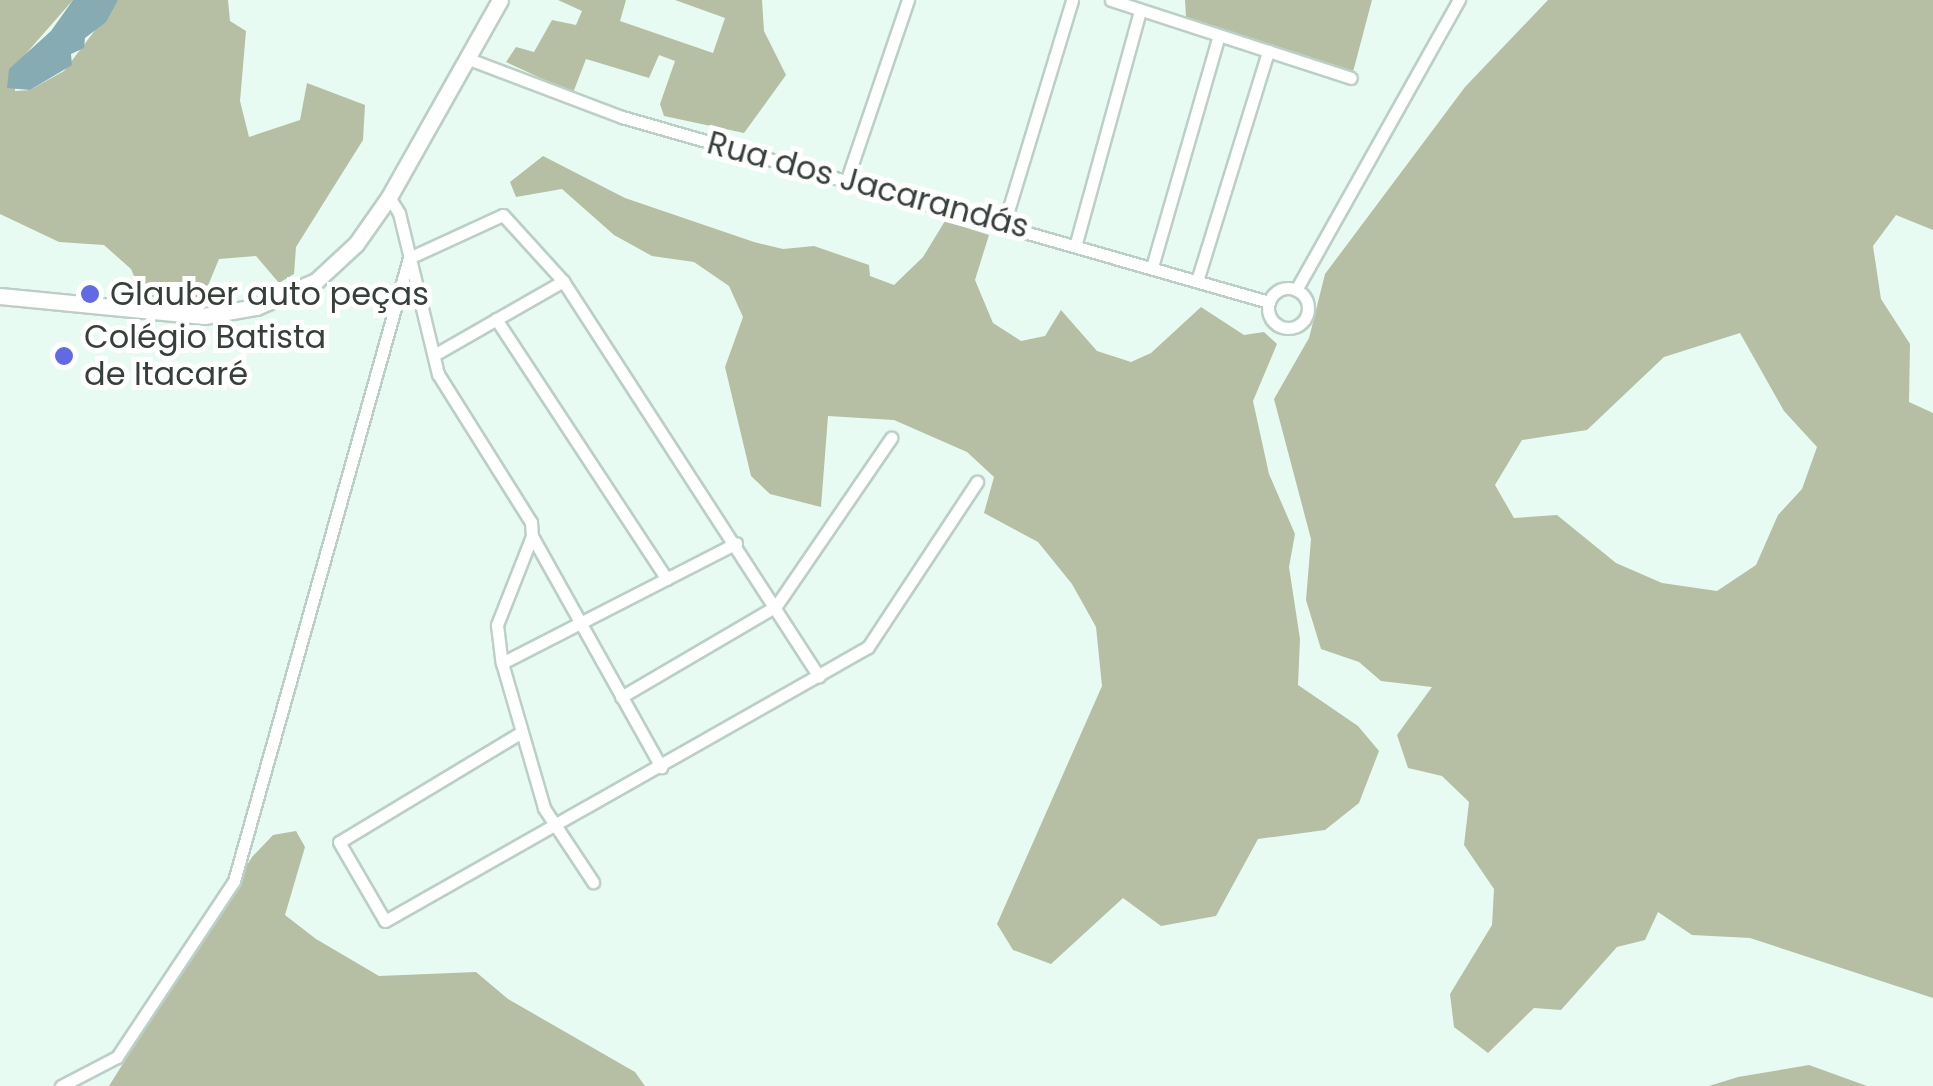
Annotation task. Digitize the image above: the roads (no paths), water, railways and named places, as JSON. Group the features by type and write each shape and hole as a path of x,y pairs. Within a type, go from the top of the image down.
{"main road":[{"path":"0,296 178,316 256,307 316,280 356,244 388,197 500,0"}],"street":[{"path":"847,179 908,0"},
{"path":"1005,222 1072,0"},
{"path":"1111,0 1351,78"},
{"path":"1296,290 1459,0"},
{"path":"1076,243 1140,10"},
{"path":"1152,266 1219,34"},
{"path":"1197,282 1268,51"},
{"name":"Rua dos Jacarandás","path":"469,60 622,117 1005,222 1269,302"},
{"path":"388,197 409,258 434,355 450,396 531,522 532,536 660,768"},
{"path":"61,1086 117,1056 234,881 409,258 504,215 563,281 820,676"},
{"path":"434,355 563,281"},
{"path":"1280,290 1296,290 1308,308 1296,326 1275,323 1269,302 1280,290"},
{"path":"496,319 666,578"},
{"path":"621,697 776,606 891,438"},
{"path":"520,732 339,842 386,921 868,648 978,482"},
{"path":"532,536 497,625 502,663 520,732 557,827 593,882"},
{"path":"502,663 736,543"}],"water":[{"path":"73,0 118,0 106,22 85,38 84,48 71,54 72,65 30,90 7,88 9,69 51,31"}],"place":[{"name":"Glauber auto peças","path":"90,294"},
{"name":"Colégio Batista de Itacaré","path":"64,356"}]}
